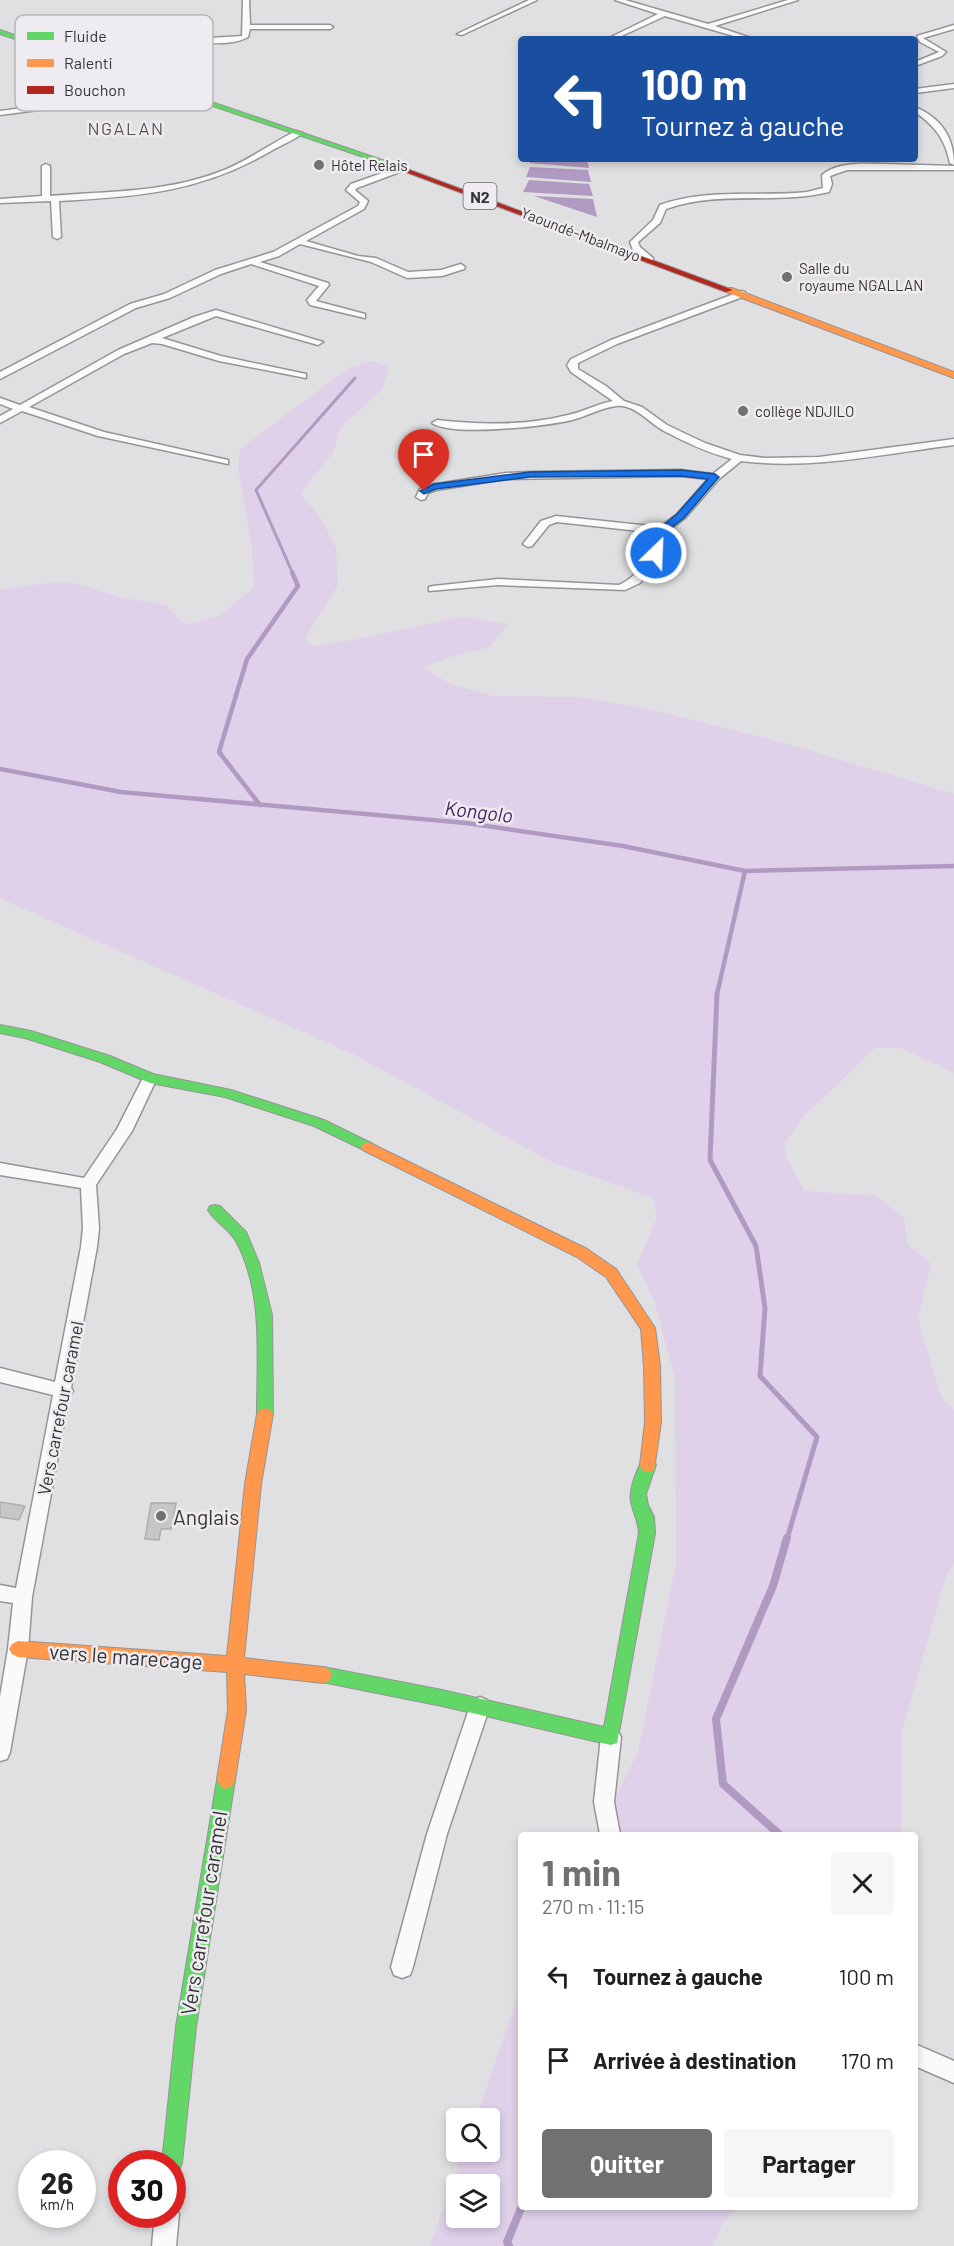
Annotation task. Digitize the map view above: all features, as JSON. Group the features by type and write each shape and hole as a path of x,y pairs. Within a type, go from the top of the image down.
{"main road":[{"name":"Yaoundé-Mbalmayo","path":"0,33 15,38"},
{"name":"Yaoundé-Mbalmayo","path":"213,104 402,168 954,375"},
{"path":"0,1029 26,1034 105,1059 150,1078 225,1093 319,1123 582,1253 611,1272 648,1328 652,1366 653,1422 649,1463 638,1494 640,1506 646,1517 645,1544 611,1737"},
{"name":"Vers carrefour caramel","path":"173,2150 186,2027 237,1710 235,1664 253,1484 266,1410 266,1315 252,1263 241,1236 214,1210"},
{"name":"vers le marecage","path":"18,1649 235,1664 339,1678 480,1706 611,1737"}],"street":[{"path":"213,40 245,37 246,0"},
{"path":"460,34 534,0"},
{"path":"618,0 741,36"},
{"path":"635,4 650,0"},
{"path":"708,26 795,0"},
{"path":"616,36 664,13"},
{"path":"247,27 330,27"},
{"path":"918,63 943,52 922,41 919,37 954,27"},
{"path":"918,91 954,86"},
{"path":"0,113 15,111"},
{"path":"918,111 949,139 954,163"},
{"path":"0,201 154,191 190,184 236,168 279,142 299,133"},
{"path":"46,166 57,237"},
{"path":"0,376 133,306 167,296 218,272 276,254 361,207 364,201 350,190 354,186 402,168"},
{"path":"650,260 636,248 634,242 657,221 663,207 672,202 788,196 820,192 826,190 828,184 826,175 834,169 954,168"},
{"path":"298,241 357,258 373,260 407,275 442,273 461,267"},
{"path":"252,262 325,285 311,300 313,303 362,316"},
{"path":"742,294 614,342 574,361 572,365 574,370 603,388 621,403 637,407 650,418 688,439 739,458 793,462 954,442"},
{"path":"0,420 121,352 216,313 318,342"},
{"path":"151,340 163,341 219,358 303,376"},
{"path":"0,401 101,434 224,462"},
{"path":"436,423 483,426 541,422 567,419 621,403"},
{"path":"433,589 498,582 621,588 636,581 656,553 663,530 681,516 715,477 739,458"},
{"path":"421,497 424,491 434,487 506,476 660,473 715,477"},
{"path":"528,544 548,520 556,519 663,530"},
{"path":"0,1169 88,1184 124,1131 150,1078"},
{"name":"Vers carrefour caramel","path":"0,1752 18,1649 23,1598 64,1391 89,1247 91,1228 88,1184"},
{"path":"0,1375 64,1391"},
{"path":"0,1593 23,1598"},
{"path":"402,1967 437,1834 480,1706"},
{"path":"610,1832 604,1802 611,1737"},
{"path":"918,2056 954,2072"},
{"path":"164,2246 166,2228"}],"shaded area":[{"path":"588,162 589,168 530,163"},
{"path":"530,167 588,170 591,182 526,177"},
{"path":"529,180 589,184 593,196 523,192"},
{"path":"534,196 593,199 597,217"},
{"path":"371,361 389,367 382,389 340,428 333,453 300,493 321,519 336,548 338,585 305,638 313,646 462,617 508,624 490,647 450,657 423,667 450,684 493,696 579,697 653,710 781,742 954,794 954,1073 902,1048 875,1048 804,1116 784,1144 787,1159 805,1191 876,1196 904,1218 908,1245 931,1264 918,1319 941,1397 954,1410 954,1563 946,1576 901,1735 902,1832 598,1832 638,1752 676,1563 675,1378 655,1303 637,1265 657,1217 653,1198 554,1163 357,1056 0,898 0,590 49,583 73,583 123,598 166,605 185,625 220,616 254,587 252,549 238,468 240,449 349,368"},
{"path":"518,1997 518,2210 734,2210 721,2226 713,2246 430,2246 446,2201 446,2228 500,2228 500,2174 456,2174 460,2162 500,2162 500,2108 479,2108"}],"building":[{"path":"0,1502 25,1506 19,1520 0,1517"},
{"name":"Anglais","path":"151,1503 176,1503 171,1529 161,1529 159,1540 145,1539"}],"waterway":[{"path":"293,574 256,490 355,378"},
{"path":"260,804 219,752 247,659 298,586 292,572"},
{"name":"Kongolo","path":"0,769 121,792 260,804"},
{"name":"Kongolo","path":"260,804 466,823 623,846 745,871"},
{"name":"Kongolo","path":"745,871 954,866"},
{"path":"717,994 745,871"},
{"path":"717,993 710,1160 756,1246 765,1308 760,1376 817,1437 787,1539"},
{"path":"777,1832 723,1784 716,1719 773,1586 787,1538"},
{"path":"509,2246 507,2242 520,2210"}],"traffic: fast":[{"path":"0,32 15,37"},
{"path":"213,104 389,164"},
{"path":"0,1029 26,1034 105,1059 150,1078 226,1093 319,1123 368,1147"},
{"path":"215,1210 241,1236 252,1263 265,1315 265,1414"},
{"path":"323,1675 442,1698 611,1737 647,1533 646,1517 640,1506 638,1494 648,1465"},
{"path":"173,2150 186,2027 226,1780"}],"traffic: slow":[{"path":"729,290 954,375"},
{"path":"368,1147 582,1253 611,1273 648,1328 652,1366 653,1422 648,1465"},
{"path":"226,1780 237,1710 235,1664 244,1560 253,1484 265,1414"},
{"path":"18,1649 219,1663 323,1675"}],"traffic: jam":[{"path":"389,164 729,290"}],"place":[{"name":"Hôtel Relais","path":"319,165"},
{"name":"Salle du royaume NGALLAN","path":"787,277"},
{"name":"collège NDJILO","path":"743,411"},
{"name":"Anglais","path":"161,1516"}],"district":[{"name":"NGALAN","path":"126,128"}],"route":[{"path":"424,491 434,487 506,476 681,473 715,477 681,516 663,530 656,553"}]}
